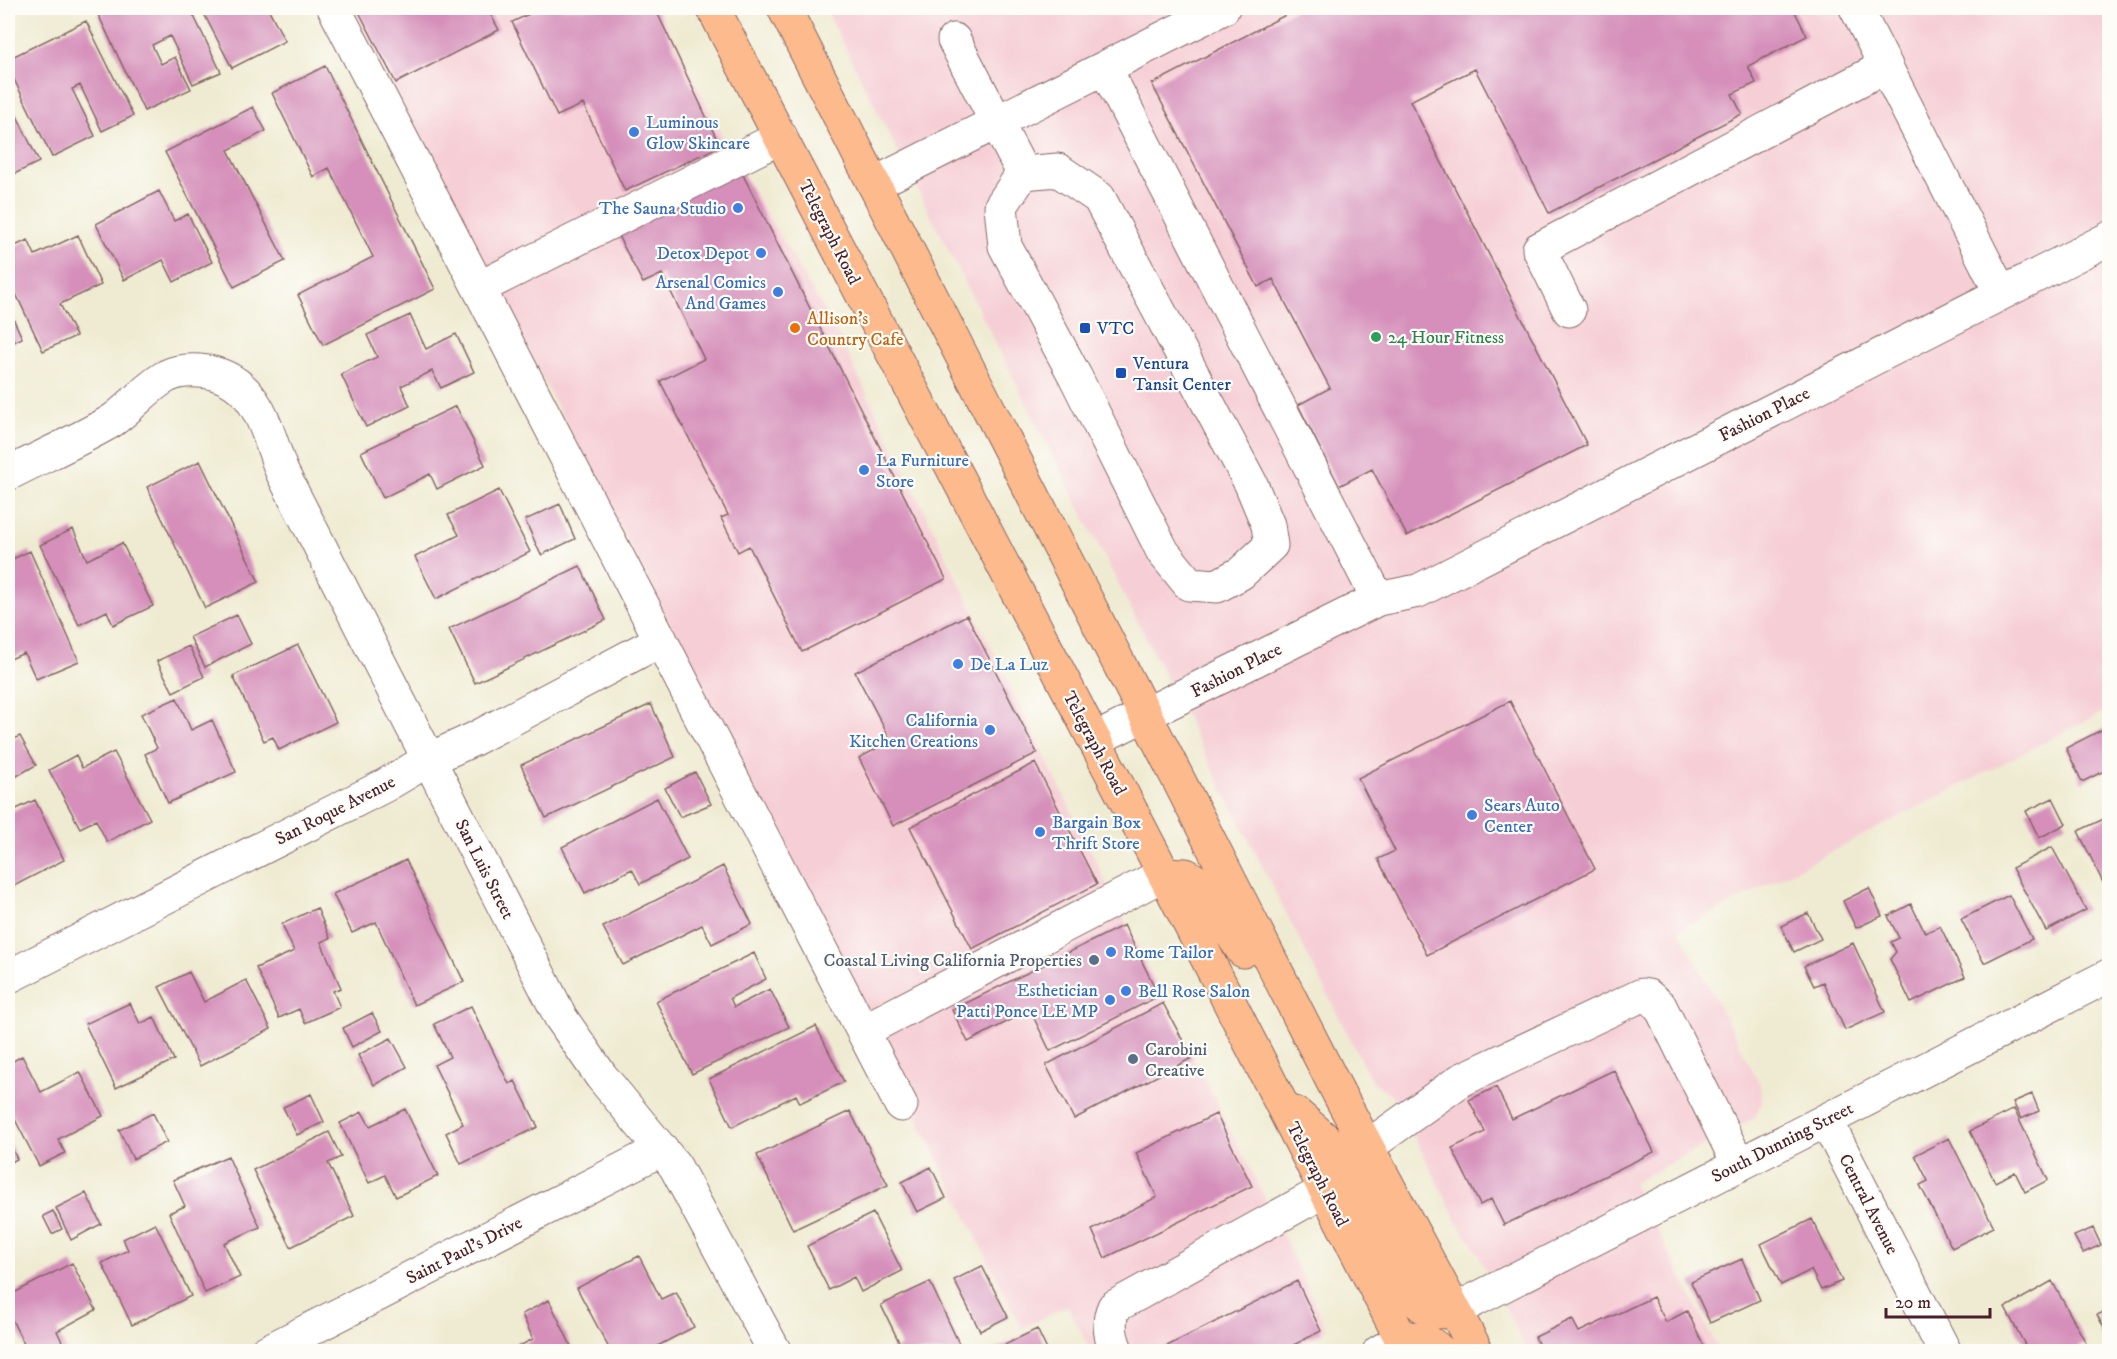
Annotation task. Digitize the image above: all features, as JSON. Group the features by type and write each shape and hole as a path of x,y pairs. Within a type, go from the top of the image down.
{"main road":[{"name":"Telegraph Road","path":"713,8 1095,740 1259,1063 1280,1099 1326,1190 1397,1348"},
{"path":"784,8 1284,987 1477,1352"},
{"path":"1164,874 1186,875 1196,881 1209,895 1239,946 1284,987"},
{"path":"1280,1099 1334,1147 1416,1300 1425,1309 1437,1314 1455,1310"},
{"path":"1397,1348 1416,1337 1432,1343 1441,1352"}],"street":[{"path":"334,8 901,1105"},
{"path":"874,184 996,120 1105,68 1176,18 1223,8"},
{"path":"1856,8 2001,293"},
{"path":"954,40 1023,173"},
{"path":"1569,310 1539,249 1886,66"},
{"path":"1105,68 1378,599"},
{"path":"479,288 781,137"},
{"path":"1058,170 1099,198 1251,484 1268,525 1271,545 1241,573 1217,586 1189,584 1163,552 1080,385 1005,246 1001,206 1023,173 1058,170"},
{"name":"Fashion Place","path":"1095,740 1378,599 1418,591 2109,238"},
{"name":"San Luis Street","path":"8,474 112,421 169,375 197,370 221,374 233,379 244,390 263,420 282,472 561,1018 601,1076 662,1149 686,1183 775,1352"},
{"name":"San Roque Avenue","path":"8,977 373,791 428,760 474,739 661,640"},
{"path":"863,1031 1164,874"},
{"name":"South Dunning Street","path":"1455,1310 2109,975"},
{"path":"1367,1147 1461,1080 1635,997 1648,996 1660,1006 1739,1165"},
{"name":"Central Avenue","path":"1826,1120 1946,1352"},
{"name":"Saint Paul's Drive","path":"266,1352 662,1149"},
{"path":"1117,1352 1112,1342 1109,1324 1114,1307 1326,1190"}],"shaded area":[{"path":"351,8 658,8 728,148 835,329 1158,988 1267,1202 1326,1328 1324,1333 1288,1351 1091,1351 1068,1306 1022,1328 704,690"},
{"path":"825,8 2109,8 2109,709 1679,930 1760,1084 1762,1101 1754,1118 1633,1183 1719,1351 1527,1351 1472,1242 1462,1231 1395,1098 1372,1082"}],"building":[{"path":"111,8 190,8 221,72 193,84 170,36 152,45 161,64 175,57 191,89 144,111 98,14"},
{"path":"201,8 268,8 285,41 232,68"},
{"path":"357,8 487,8 499,30 396,83"},
{"path":"542,8 655,8 720,146 625,191 583,104 557,116 512,22"},
{"path":"1299,8 1793,8 1807,36 1748,66 1756,83 1732,94 1742,114 1549,213 1475,69 1410,101 1587,445 1407,536 1372,469 1339,486 1298,405 1330,388 1273,279 1258,287 1152,84"},
{"path":"86,21 133,116 102,131 80,85 72,89 95,136 52,157 8,67 8,59"},
{"path":"325,66 435,289 323,345 298,295 373,257 329,168 313,177 272,93"},
{"path":"8,97 39,162 8,177"},
{"path":"253,107 266,131 228,150 285,261 234,287 165,152"},
{"path":"740,169 946,579 802,652 749,546 738,552 721,518 728,515 660,381 704,359 662,274 643,283 616,232"},
{"path":"159,191 174,221 188,214 212,262 174,282 163,260 124,280 96,224"},
{"path":"78,235 101,285 60,304 76,336 43,351 8,277 8,249 28,240 35,255"},
{"path":"8,307 22,338 8,345"},
{"path":"410,315 426,349 456,334 474,372 441,388 432,371 401,386 410,406 366,427 341,374 377,357 367,335"},
{"path":"456,406 485,465 437,489 430,474 383,498 361,452"},
{"path":"200,461 259,582 205,608 147,487"},
{"path":"499,490 530,552 436,599 415,557 459,535 448,515"},
{"path":"560,504 575,539 541,555 525,520"},
{"path":"73,529 87,560 122,543 153,606 113,625 107,611 79,625 40,545"},
{"path":"30,551 79,661 36,679 24,653 8,660 8,605 13,603 8,591 8,561"},
{"path":"580,566 606,620 475,683 449,629"},
{"path":"237,615 251,644 205,667 190,637"},
{"path":"967,615 1037,753 893,826 859,758 891,741 855,672"},
{"path":"298,645 336,722 279,750 273,737 264,741 233,676"},
{"path":"189,646 204,677 173,692 157,661"},
{"path":"177,698 191,730 212,720 236,772 168,803 145,754 157,748 141,714"},
{"name":"Sears Auto Center","path":"1510,701 1595,869 1427,955 1378,859 1395,851 1358,778"},
{"path":"651,704 675,757 546,818 521,765"},
{"path":"2105,728 2110,738 2110,768 2082,782 2066,748"},
{"path":"20,736 36,765 8,781 8,742"},
{"path":"114,752 150,819 107,842 96,820 80,828 49,770 76,755 82,768"},
{"path":"1035,763 1097,884 972,949 910,827"},
{"path":"695,772 711,804 680,817 665,788"},
{"path":"657,798 688,859 640,884 632,869 585,893 562,847"},
{"path":"2053,798 2066,824 2039,838 2026,811"},
{"path":"35,800 64,860 8,889 8,813"},
{"path":"2110,816 2110,897 2078,831"},
{"path":"2052,847 2086,910 2046,931 2012,868"},
{"path":"406,860 464,982 414,1005 376,922 352,933 333,894"},
{"path":"723,866 752,924 712,944 702,925 623,965 603,927"},
{"path":"1869,888 1882,916 1856,928 1843,901"},
{"path":"2009,895 2032,939 1984,963 1961,919"},
{"path":"1911,904 1925,933 1940,926 1965,977 1911,1003 1890,959 1896,952 1891,942 1899,938 1888,916"},
{"path":"317,908 330,938 321,942 341,988 333,991 340,1007 305,1023 299,1009 279,1018 256,968 294,951 282,924"},
{"path":"1808,913 1821,939 1794,952 1781,926"},
{"path":"1124,925 1159,996 1050,1051 1030,1010 968,1042 952,1010"},
{"path":"1853,943 1885,1012 1845,1030 1823,982 1814,986 1804,966"},
{"path":"754,953 766,979 730,998 734,1007 770,989 789,1027 692,1074 656,1001"},
{"path":"189,972 204,1002 246,980 271,1029 200,1066 159,987"},
{"path":"130,1003 140,1024 154,1017 174,1060 116,1088 85,1024"},
{"path":"1163,1003 1192,1058 1074,1119 1046,1065"},
{"path":"471,1006 509,1084 515,1081 538,1127 461,1164 446,1133 463,1124 434,1065 450,1057 434,1024"},
{"path":"372,1013 382,1031 352,1047 343,1028"},
{"path":"816,1026 844,1082 800,1103 796,1095 732,1127 709,1079"},
{"path":"391,1038 407,1067 374,1085 358,1055"},
{"path":"22,1056 41,1092 80,1072 103,1116 58,1139 65,1153 39,1166 8,1106 8,1064"},
{"path":"1614,1070 1654,1152 1504,1225 1491,1199 1480,1205 1452,1148 1485,1132 1469,1100 1496,1087 1512,1119"},
{"path":"311,1094 324,1122 297,1135 283,1107"},
{"path":"2032,1094 2039,1111 2021,1119 2013,1102"},
{"path":"405,1109 438,1176 396,1197 385,1175 369,1183 340,1123 362,1112 370,1126"},
{"path":"2014,1109 2048,1180 2025,1192 2015,1172 1995,1182 1970,1131"},
{"path":"850,1111 888,1185 793,1230 757,1155"},
{"path":"153,1113 167,1142 133,1159 119,1130"},
{"path":"1216,1114 1252,1186 1105,1258 1092,1230 1157,1197 1136,1153"},
{"path":"329,1132 341,1157 328,1163 354,1216 291,1247 253,1170"},
{"path":"1949,1138 1994,1227 1952,1248 1920,1185 1928,1181 1915,1155"},
{"path":"8,1140 17,1159 8,1164"},
{"path":"228,1156 260,1227 224,1243 240,1277 205,1293 169,1213 185,1206 173,1180"},
{"path":"931,1167 946,1198 917,1212 902,1182"},
{"path":"86,1193 101,1224 71,1240 56,1208"},
{"path":"53,1211 62,1229 52,1234 43,1216"},
{"path":"873,1213 902,1271 861,1292 854,1277 829,1290 807,1246"},
{"path":"1812,1219 1842,1281 1821,1290 1811,1270 1781,1285 1761,1244"},
{"path":"155,1223 191,1296 132,1325 102,1263 128,1250 123,1239"},
{"path":"2093,1228 2101,1245 2083,1253 2074,1236"},
{"path":"639,1256 661,1299 676,1292 694,1327 646,1352 611,1352 577,1288"},
{"path":"1742,1259 1760,1300 1710,1323 1691,1282"},
{"path":"72,1263 96,1310 57,1331 67,1352 28,1352 8,1312 8,1296"},
{"path":"982,1266 1008,1317 980,1331 954,1280"},
{"path":"1297,1281 1321,1331 1280,1352 1155,1352"},
{"path":"2052,1281 2086,1343 2071,1352 2029,1352 2005,1308"},
{"path":"930,1282 963,1352 890,1352 901,1346 881,1305"},
{"path":"1653,1297 1666,1322 1687,1311 1707,1352 1542,1352 1535,1337 1572,1319 1579,1332"},
{"path":"549,1300 574,1352 508,1352 533,1339 522,1314"},
{"path":"2110,1309 2110,1338 2097,1315"},
{"path":"1037,1329 1048,1352 990,1352"}],"place":[{"name":"Luminous Glow Skincare","path":"634,132"},
{"name":"The Sauna Studio","path":"738,208"},
{"name":"Detox Depot","path":"761,253"},
{"name":"Arsenal Comics And Games","path":"778,292"},
{"name":"Allison's Country Cafe","path":"795,328"},
{"name":"VTC","path":"1085,328"},
{"name":"24 Hour Fitness","path":"1376,337"},
{"name":"Ventura Tansit Center","path":"1121,373"},
{"name":"La Furniture Store","path":"864,470"},
{"name":"De La Luz","path":"958,664"},
{"name":"California Kitchen Creations","path":"990,730"},
{"name":"Sears Auto Center","path":"1472,815"},
{"name":"Bargain Box Thrift Store","path":"1040,832"},
{"name":"Rome Tailor","path":"1111,952"},
{"name":"Coastal Living California Properties","path":"1094,960"},
{"name":"Bell Rose Salon","path":"1126,991"},
{"name":"Esthetician Patti Ponce LE MP","path":"1110,1000"},
{"name":"Carobini Creative","path":"1133,1059"}]}
